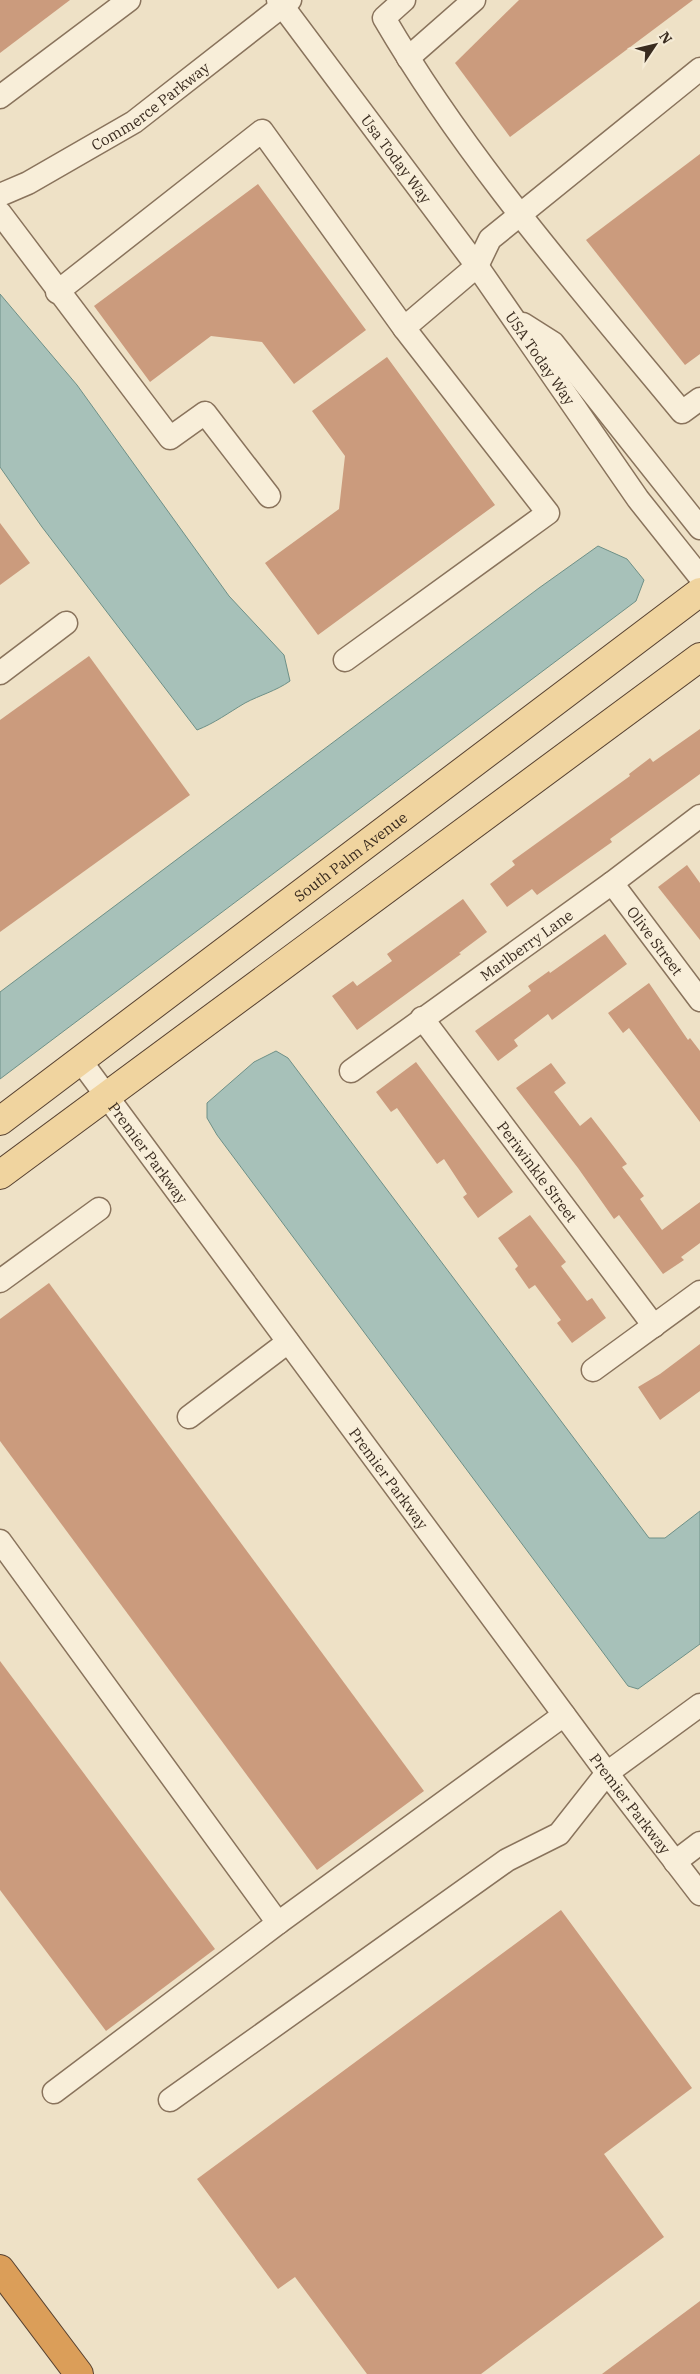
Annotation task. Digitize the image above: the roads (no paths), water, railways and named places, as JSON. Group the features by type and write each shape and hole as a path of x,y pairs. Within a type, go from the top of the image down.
{"highway":[{"path":"0,2269 79,2374"}],"main road":[{"name":"South Palm Avenue","path":"0,1121 700,592"},
{"path":"0,1175 700,657"}],"street":[{"path":"0,97 130,0"},
{"path":"404,0 384,18 408,58 520,215 682,412 700,399"},
{"path":"408,58 474,0"},
{"name":"Commerce Parkway","path":"0,195 28,183 134,122 283,2"},
{"name":"Usa Today Way","path":"283,2 514,318"},
{"path":"404,328 477,266 490,239 700,69"},
{"path":"57,292 262,131 404,328 548,513 345,660"},
{"path":"0,213 57,292 170,438 205,413 270,496"},
{"name":"USA Today Way","path":"514,318 553,343 700,528"},
{"name":"USA Today Way","path":"514,318 638,499 700,577"},
{"path":"0,674 66,623"},
{"name":"Marlberry Lane","path":"351,1071 422,1018 612,883 700,816"},
{"name":"Olive Street","path":"612,883 700,1000"},
{"name":"Periwinkle Street","path":"422,1018 654,1326"},
{"name":"Premier Parkway","path":"80,1060 607,1773 700,1894"},
{"path":"0,1281 99,1209"},
{"path":"593,1370 700,1292"},
{"path":"189,1417 288,1342"},
{"path":"0,1540 278,1924"},
{"path":"170,2100 507,1860 559,1834 607,1773 700,1705"},
{"path":"54,2092 278,1924 564,1714"},
{"path":"675,1862 700,1842"}],"water":[{"path":"0,294 77,385 229,596 284,655 290,681 245,703 197,730 42,527 0,467"},
{"path":"598,546 627,559 644,580 636,601 0,1079 0,992 539,588"},
{"path":"276,1051 288,1058 649,1538 665,1538 700,1511 700,1644 638,1689 628,1686 217,1135 207,1118 207,1103 254,1062"}]}
